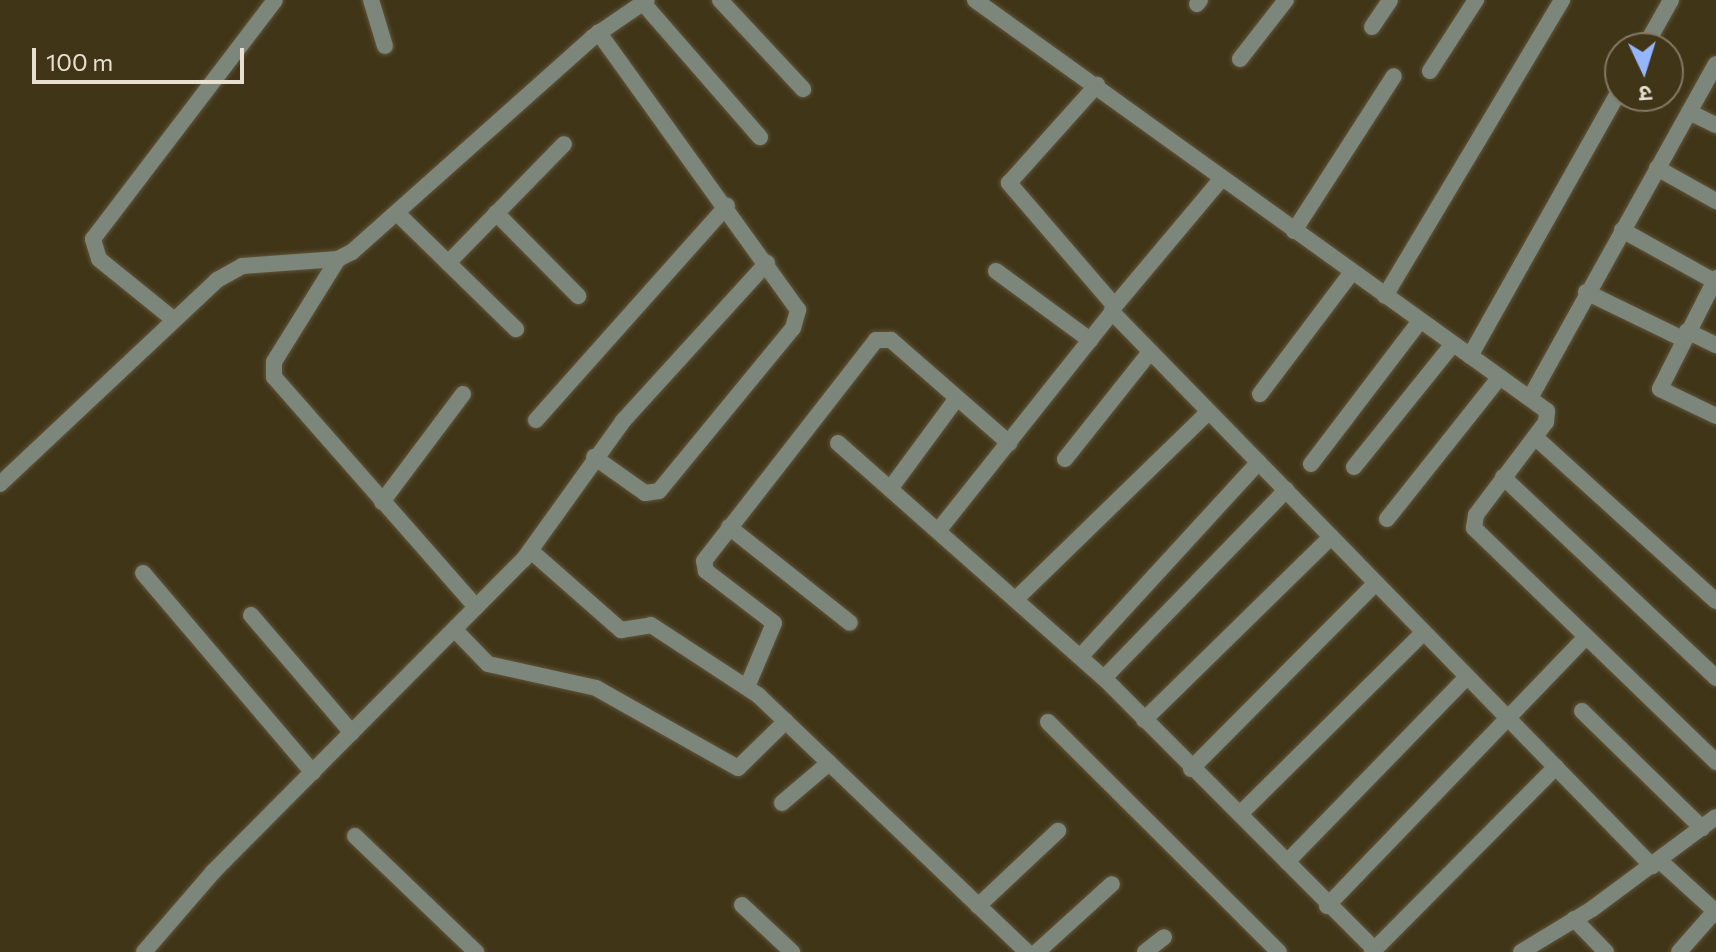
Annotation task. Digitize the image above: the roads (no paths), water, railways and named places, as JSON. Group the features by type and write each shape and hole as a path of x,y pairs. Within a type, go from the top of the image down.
{"street":[{"path":"173,319 99,259 93,239 275,0"},
{"path":"371,0 385,46"},
{"path":"720,0 803,89"},
{"path":"975,0 1530,398 1548,417 1476,515 1474,528 1716,762"},
{"path":"1240,59 1286,0"},
{"path":"1372,27 1390,0"},
{"path":"1430,71 1476,0"},
{"path":"1385,296 1562,0"},
{"path":"1653,32 1671,0"},
{"path":"476,607 274,377 274,362 338,259 398,214 598,32 645,2 760,137"},
{"path":"594,457 645,493 659,491 796,323 793,300 598,32"},
{"path":"1530,398 1586,292 1716,64"},
{"path":"1294,231 1394,76"},
{"path":"1097,85 1010,188 1150,352 1466,678 1656,864 1716,912 1679,952"},
{"path":"1470,356 1608,112"},
{"path":"1689,112 1716,125"},
{"path":"448,263 564,144"},
{"path":"1657,168 1716,201"},
{"path":"938,531 1112,310 1222,178"},
{"path":"536,420 727,206"},
{"path":"496,213 578,296"},
{"path":"398,214 516,329"},
{"path":"1622,230 1715,280 1660,389 1716,416"},
{"path":"0,484 173,319 242,266 338,259"},
{"path":"144,952 213,872 531,551 594,457 767,263"},
{"path":"996,271 1090,340"},
{"path":"1260,394 1352,272"},
{"path":"1586,292 1685,335 1716,345"},
{"path":"1311,464 1420,321"},
{"path":"747,687 774,623 702,567 729,527 880,338 891,340 1009,443"},
{"path":"1354,467 1453,344"},
{"path":"1065,459 1150,352"},
{"path":"1387,519 1500,377"},
{"path":"382,502 463,394"},
{"path":"890,489 957,398"},
{"path":"1016,599 1208,412"},
{"path":"1535,437 1716,601"},
{"path":"838,443 1081,656 1373,951 1556,767"},
{"path":"1081,656 1259,462"},
{"path":"1503,477 1716,678"},
{"path":"1104,678 1286,490"},
{"path":"729,527 850,623"},
{"path":"1144,720 1331,537"},
{"path":"531,551 621,630 651,625 747,687 1027,952"},
{"path":"143,573 313,773"},
{"path":"1191,769 1375,584"},
{"path":"251,615 352,733"},
{"path":"455,630 488,664 596,688 738,768 786,721"},
{"path":"1240,814 1423,633"},
{"path":"1327,906 1586,637"},
{"path":"1287,862 1466,678"},
{"path":"1582,711 1702,828"},
{"path":"1048,722 1279,952"},
{"path":"782,803 829,763"},
{"path":"1521,952 1656,864 1716,817"},
{"path":"978,906 1058,831"},
{"path":"355,836 476,952"},
{"path":"1037,952 1112,884"},
{"path":"742,905 792,952"},
{"path":"1574,919 1606,952"},
{"path":"1145,952 1164,937"}]}
